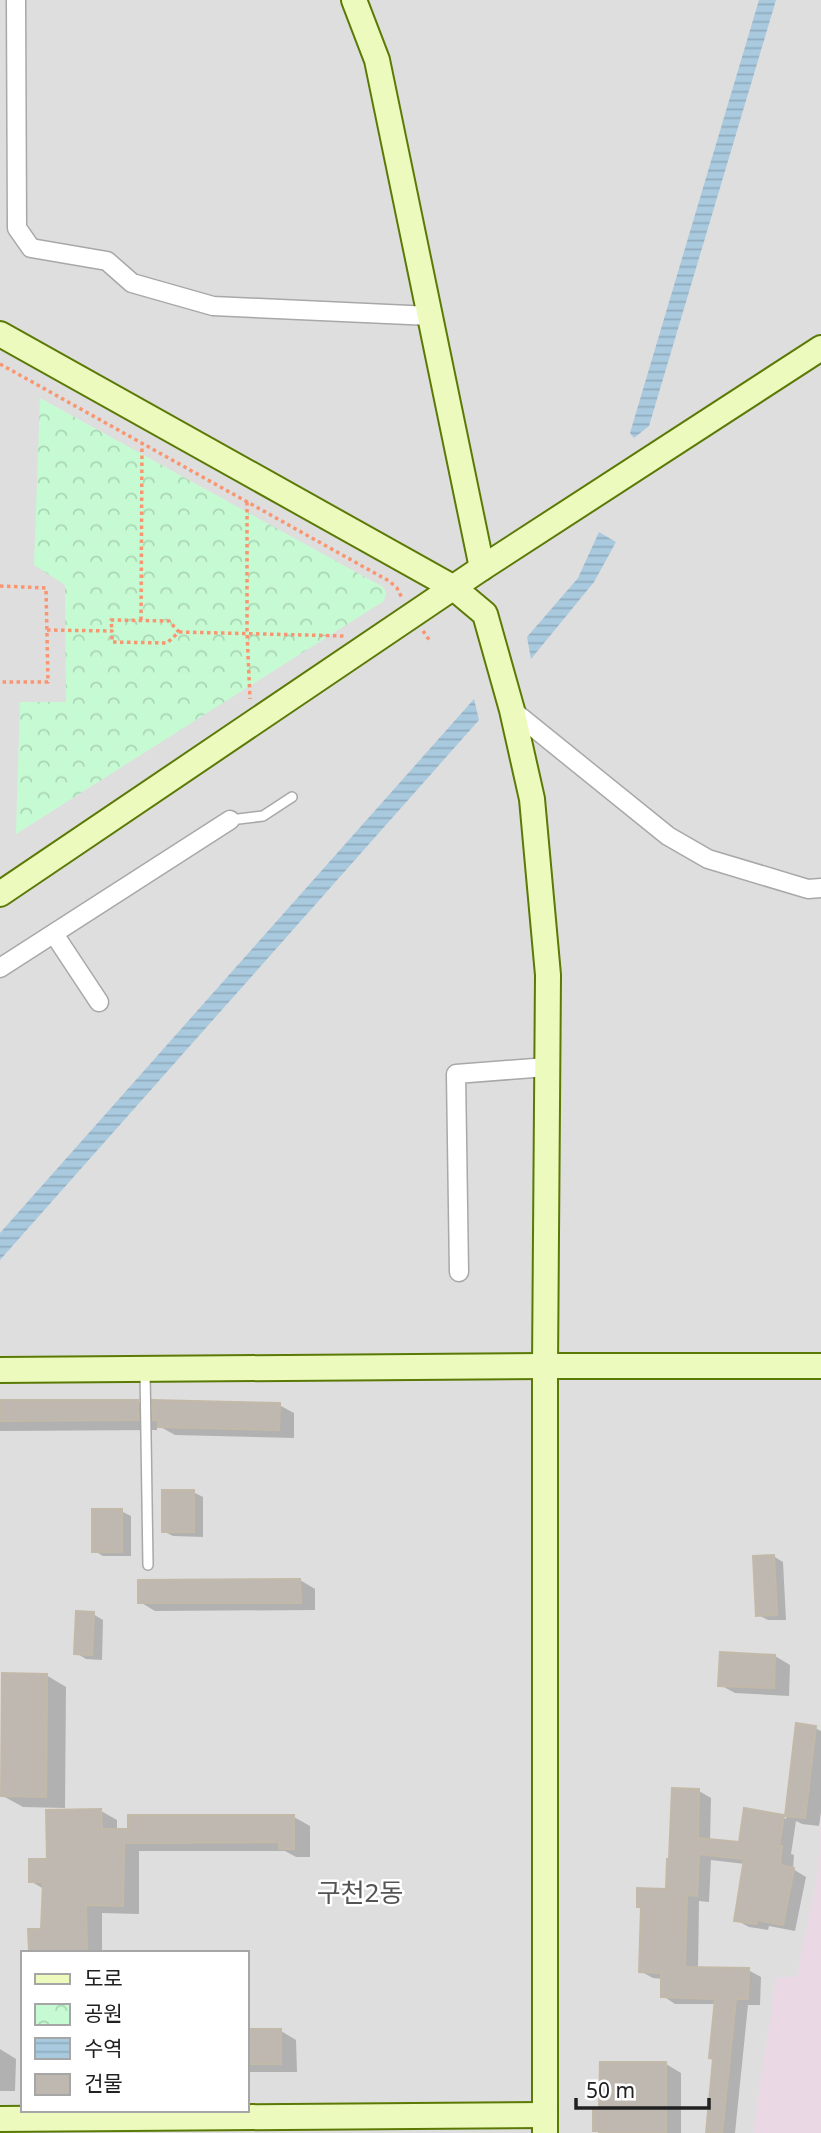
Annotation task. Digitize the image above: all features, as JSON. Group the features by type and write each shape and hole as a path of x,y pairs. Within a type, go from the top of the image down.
{"main road":[{"path":"355,0 377,60 482,568"},
{"path":"0,334 454,588 485,614 512,710 532,799 548,975 545,2124 0,2119"},
{"path":"0,894 482,568 821,348"},
{"path":"0,1370 821,1366"}],"street":[{"path":"16,0 17,228 31,248 107,261 132,283 213,306 431,316"},
{"path":"512,710 668,836 708,859 808,889 821,888"},
{"path":"0,968 230,820"},
{"path":"54,934 99,1002"},
{"path":"459,1272 456,1074 547,1067"}],"lane":[{"path":"230,820 263,816 292,797"},
{"path":"145,1369 148,1565"}],"path":[{"path":"0,364 389,581 397,588 405,606 430,641"},
{"path":"141,620 142,443"},
{"path":"247,502 250,699"},
{"path":"0,586 46,588 48,682 0,682"},
{"path":"179,632 169,621 111,620 112,642 167,643 179,632 345,636"},
{"path":"47,630 112,631"}],"shaded area":[{"path":"0,0 821,0 821,2133 0,2133"},
{"path":"821,1809 821,2133 753,2133 776,1978 797,1976 818,1872"}],"green space":[{"path":"40,398 383,587 386,592 384,601 16,834 20,702 66,702 65,585 34,565"}],"water":[{"path":"759,0 776,0 649,426 634,438 630,433"},
{"path":"599,532 616,542 594,582 531,659 527,637 578,578"},
{"path":"474,699 479,720 0,1260 0,1233"}],"building":[{"path":"0,1400 138,1400 139,1420 0,1421"},
{"path":"152,1400 280,1403 279,1430 158,1427 158,1420 153,1420"},
{"path":"162,1490 194,1490 194,1532 162,1532"},
{"path":"92,1509 122,1509 122,1552 92,1552"},
{"path":"774,1555 777,1615 756,1616 753,1556"},
{"path":"300,1579 301,1603 138,1603 138,1580"},
{"path":"76,1611 94,1612 92,1655 74,1654"},
{"path":"720,1652 775,1655 774,1688 718,1686"},
{"path":"2,1673 47,1674 46,1797 1,1796"},
{"path":"796,1723 816,1726 805,1818 785,1816"},
{"path":"672,1788 699,1789 698,1838 739,1842 744,1808 784,1815 779,1846 782,1846 780,1865 794,1868 783,1925 757,1920 756,1924 734,1921 744,1859 699,1854 697,1896 687,1895 685,1967 749,1968 748,1999 736,1999 722,2133 706,2133 715,1999 661,1997 661,1973 639,1972 641,1907 637,1907 637,1888 666,1889"},
{"path":"101,1809 102,1829 128,1829 128,1815 294,1815 294,1849 279,1849 279,1842 124,1843 123,1906 86,1905 87,1951 29,1951 28,1929 41,1929 43,1882 29,1882 29,1859 47,1859 46,1810"},
{"path":"248,2029 281,2029 281,2064 248,2064"},
{"path":"600,2062 666,2062 666,2133 593,2131 593,2109 599,2109"}],"district":[{"name":"구천2동","path":"360,1892"}]}
